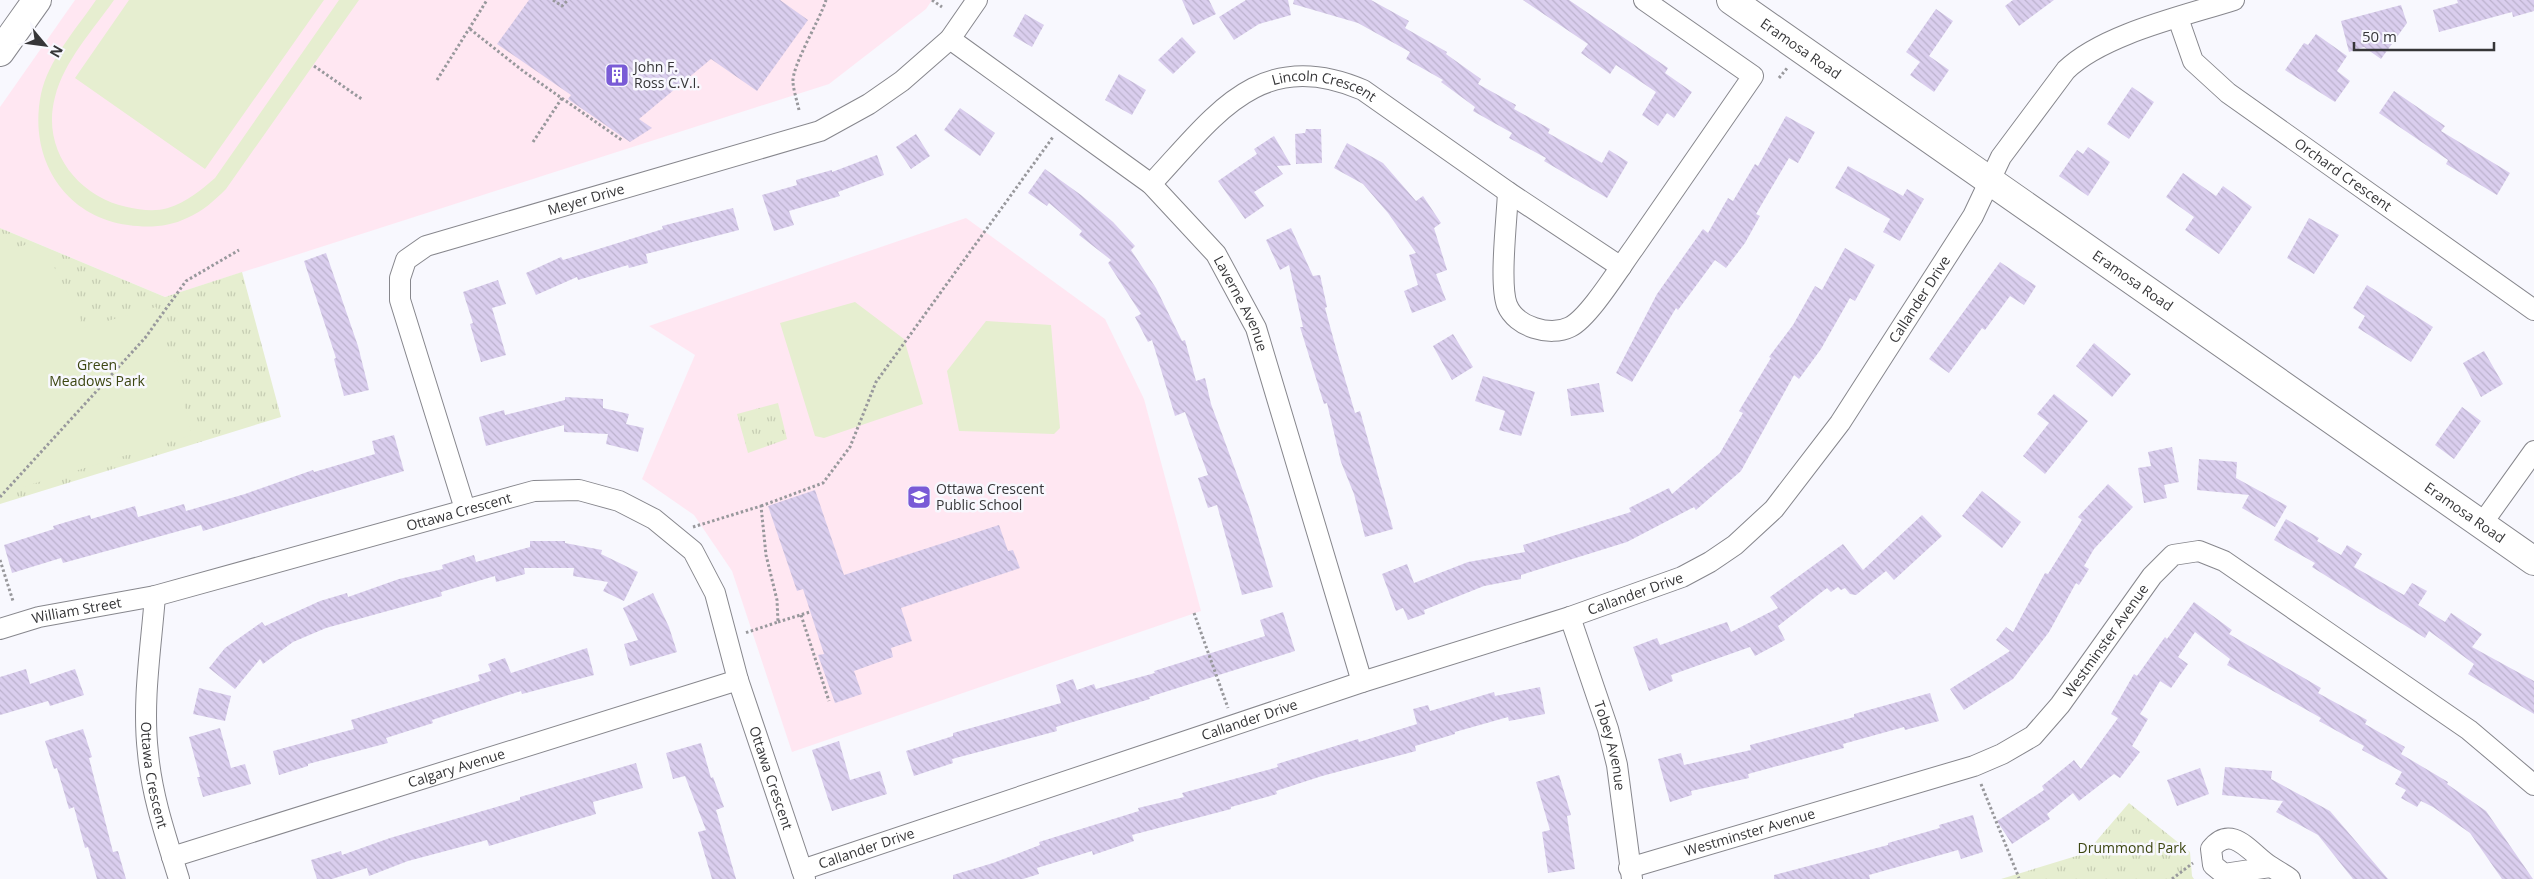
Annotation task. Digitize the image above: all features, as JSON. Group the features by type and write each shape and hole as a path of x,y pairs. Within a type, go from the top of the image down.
{"main road":[{"path":"0,52 37,0"},
{"name":"Eramosa Road","path":"1731,0 2534,561"}],"street":[{"name":"Meyer Drive","path":"465,509 400,300 400,278 406,260 426,246 820,131 869,104 902,81 950,39 977,0"},
{"path":"1508,192 1504,290 1508,306 1514,315 1538,329 1554,332 1570,327 1584,316 1621,266 1753,76 1644,0"},
{"name":"Callander Drive","path":"803,874 1362,682 1570,617 1682,577 1735,545 1774,509 1840,423 1973,216 2001,157 2053,84 2079,58 2110,41 2234,0"},
{"name":"Orchard Crescent","path":"2178,18 2193,62 2228,93 2534,310"},
{"name":"Laverne Avenue","path":"950,39 1151,184 1216,254 1256,328 1362,682"},
{"name":"Lincoln Crescent","path":"1151,184 1214,116 1237,96 1261,84 1296,76 1343,81 1363,90 1508,192 1621,266"},
{"path":"2482,525 2534,451"},
{"name":"Ottawa Crescent","path":"179,879 155,801 148,752 146,709 155,596 534,490 580,490 619,501 654,519 693,551 715,593 738,680 803,874"},
{"name":"Westminster Avenue","path":"1631,873 1974,766 2002,754 2033,736 2060,706 2152,576 2173,554 2199,551 2224,561 2469,730 2534,785"},
{"name":"William Street","path":"0,629 39,617 155,596"},
{"name":"Tobey Avenue","path":"1570,617 1608,729 1617,765 1631,873"},
{"name":"Calgary Avenue","path":"172,857 738,680"},
{"path":"2270,866 2290,879"}],"path":[{"path":"437,80 487,0"},
{"path":"553,0 562,6 568,0"},
{"path":"799,110 792,81 804,48 822,17 826,0"},
{"path":"932,0 942,7"},
{"path":"470,30 622,141"},
{"path":"314,66 363,100"},
{"path":"1779,78 1788,67 1793,70"},
{"path":"533,142 562,98"},
{"path":"672,534 761,506 823,483 850,447 876,382 1053,137"},
{"path":"0,497 139,344 186,281 239,250"},
{"path":"761,506 766,555 777,600 778,622"},
{"path":"0,560 13,601"},
{"path":"728,639 810,612"},
{"path":"1194,613 1234,725"},
{"path":"801,614 829,701"},
{"path":"1974,766 2019,878"}],"shaded area":[{"path":"75,0 932,0 926,9 829,84 165,297 0,228 0,107"},
{"name":"Ottawa Crescent Public School","path":"966,218 1105,319 1144,399 1201,611 792,752 732,571 694,515 642,479 695,355 649,326"}],"green space":[{"path":"96,0 114,0 72,58 59,84 52,116 53,135 58,152 67,167 79,181 93,192 109,201 127,207 153,210 168,208 188,199 215,178 339,0 359,0 226,189 198,212 180,221 166,225 143,226 128,225 105,219 85,210 68,196 55,180 46,161 40,140 38,117 45,81 56,57"},
{"path":"129,0 324,0 205,169 75,78"},
{"name":"Green Meadows Park","path":"0,228 165,297 242,272 281,417 0,504"},
{"name":"Green Meadows Park","path":"32,243 46,251 81,320 76,330 156,307 172,362 178,360 183,378 178,380 192,435 0,494 0,252"},
{"path":"855,302 904,339 923,404 824,438 815,436 780,323"},
{"path":"986,321 1051,325 1060,428 1054,434 959,431 947,371"},
{"path":"778,403 787,439 748,453 737,414"},
{"name":"Drummond Park","path":"2129,803 2190,852 2192,876 2194,879 2001,879 2086,853"}],"building":[{"name":"John F. Ross C.V.I.","path":"529,0 780,0 808,20 757,91 711,59 639,119 652,128 630,142 568,99 571,95 497,44"},
{"path":"1182,0 1209,0 1216,14 1193,25"},
{"path":"1246,0 1288,0 1291,15 1259,24 1234,40 1219,17"},
{"path":"1294,0 1371,0 1409,21 1405,28 1447,52 1446,54 1481,79 1478,84 1516,105 1514,109 1550,129 1548,133 1602,163 1609,150 1628,162 1607,198 1544,161 1546,158 1509,138 1512,133 1473,111 1475,107 1441,82 1443,80 1406,59 1410,52 1358,23 1293,4"},
{"path":"1523,0 1569,0 1668,68 1665,73 1692,92 1674,118 1667,113 1658,126 1642,115 1656,92 1616,65 1610,74 1581,53 1588,44"},
{"path":"2013,0 2054,0 2019,26 2005,6"},
{"path":"2457,0 2534,0 2534,11 2513,17 2512,12 2439,32 2433,10 2458,3"},
{"path":"2401,5 2407,23 2381,59 2364,47 2349,52 2341,21"},
{"path":"1936,9 1953,21 1929,56 1949,70 1934,92 1910,75 1920,62 1906,52"},
{"path":"1025,14 1044,25 1032,47 1013,36"},
{"path":"2316,34 2347,56 2337,71 2350,81 2335,102 2285,70 2304,43 2308,45"},
{"path":"1182,37 1196,52 1173,74 1158,60"},
{"path":"1119,74 1146,90 1132,115 1105,100"},
{"path":"2132,87 2154,102 2129,139 2107,124"},
{"path":"2394,91 2445,126 2441,131 2510,173 2497,195 2446,164 2448,160 2379,113"},
{"path":"960,108 995,133 980,156 944,130"},
{"path":"1786,116 1815,132 1798,163 1789,158 1756,214 1760,216 1745,243 1726,268 1715,260 1678,310 1676,308 1632,382 1616,373 1657,294 1703,229 1708,233 1728,198 1733,201 1755,164 1758,166"},
{"path":"1306,129 1321,129 1322,163 1296,164 1295,134 1305,133"},
{"path":"916,134 930,156 911,169 896,147"},
{"path":"1274,136 1291,165 1277,166 1283,174 1254,192 1264,206 1245,219 1218,181 1257,154 1254,149"},
{"path":"1347,143 1383,163 1416,201 1423,196 1441,223 1434,228 1447,270 1436,274 1446,300 1412,313 1404,291 1418,285 1409,255 1416,253 1388,213 1363,184 1334,168"},
{"path":"2088,147 2110,162 2088,196 2059,176 2077,150 2083,154"},
{"path":"877,155 884,175 838,192 840,196 789,211 794,225 774,231 762,195 797,185 796,180 832,170 832,172"},
{"path":"1848,166 1903,196 1907,189 1924,199 1900,241 1883,232 1890,219 1835,188"},
{"path":"1045,169 1081,195 1113,222 1135,246 1131,250 1156,288 1182,341 1185,340 1196,381 1205,378 1211,404 1250,510 1273,587 1242,595 1217,505 1208,508 1198,478 1208,475 1185,412 1175,416 1152,340 1148,342 1135,317 1141,314 1108,263 1111,260 1079,235 1082,231 1049,203 1047,206 1028,193"},
{"path":"2183,173 2216,196 2223,186 2252,207 2219,254 2185,230 2194,217 2166,197"},
{"path":"733,208 739,230 646,254 648,263 629,268 628,265 578,280 577,277 536,295 526,273 561,257 563,260 663,229 662,226"},
{"path":"2309,218 2339,235 2314,274 2287,258"},
{"path":"1291,228 1313,276 1320,275 1327,307 1325,308 1337,352 1355,413 1360,411 1393,529 1365,537 1354,494 1341,462 1327,403 1324,404 1300,327 1303,327 1289,265 1280,270 1266,240"},
{"path":"1845,248 1875,265 1855,301 1850,298 1821,349 1799,379 1794,375 1741,471 1696,510 1694,507 1627,542 1521,575 1521,579 1484,586 1424,610 1425,614 1408,620 1403,608 1396,611 1382,574 1407,564 1414,583 1468,562 1525,552 1523,545 1631,512 1629,508 1669,488 1672,494 1720,453 1743,413 1739,411 1771,358 1769,357 1793,325 1815,286 1822,290"},
{"path":"326,253 358,346 369,390 344,396 334,359 336,358 304,261"},
{"path":"2000,262 2036,286 2024,305 2010,296 1985,330 1982,328 1949,373 1929,359"},
{"path":"498,280 506,304 492,308 506,355 481,362 470,324 473,323 463,292"},
{"path":"2367,285 2433,327 2411,362 2358,328 2365,316 2353,308"},
{"path":"1453,334 1473,367 1452,380 1433,346"},
{"path":"2094,343 2131,374 2112,397 2076,366"},
{"path":"2484,351 2503,384 2481,397 2463,363"},
{"path":"1483,376 1535,392 1521,436 1499,430 1505,411 1475,401"},
{"path":"1599,383 1604,412 1571,416 1567,389"},
{"path":"2054,394 2088,421 2045,474 2023,456 2049,423 2037,414"},
{"path":"565,397 603,399 603,408 629,414 626,424 644,428 638,452 606,444 608,434 564,432 564,425 486,446 479,417 504,410 505,415 565,400"},
{"path":"2462,407 2481,421 2454,459 2435,445"},
{"path":"394,435 404,471 203,531 201,525 63,563 61,558 12,573 4,545 54,529 53,526 90,515 91,519 135,506 138,517 184,504 186,511 245,494 313,470 314,472 375,454 372,441"},
{"path":"2172,447 2179,482 2164,485 2167,498 2144,503 2138,468 2151,466 2148,452"},
{"path":"2199,459 2237,462 2236,478 2287,506 2275,527 2242,508 2249,495 2197,490"},
{"path":"2108,484 2133,507 2094,549 2084,566 2089,569 2079,585 2076,583 2049,632 2013,679 1964,710 1950,689 2010,651 1996,640 2006,627 2013,632 2045,573 2048,574 2082,520 2078,517"},
{"path":"815,490 844,575 999,525 1008,551 1013,550 1020,568 901,608 912,641 891,648 893,657 854,671 862,694 835,703 818,655 824,654 803,589 797,591 768,506"},
{"path":"1982,491 2021,522 2002,548 1962,516"},
{"path":"1922,515 1942,536 1894,580 1886,571 1856,595 1850,594 1845,588 1841,590 1838,587 1831,592 1827,588 1778,626 1785,640 1755,656 1750,647 1671,675 1673,681 1649,691 1633,647 1657,638 1660,645 1727,622 1731,632 1778,608 1770,597 1843,544 1863,570"},
{"path":"2286,519 2319,538 2317,541 2341,555 2347,545 2362,554 2354,567 2404,595 2412,583 2427,591 2418,605 2445,622 2451,613 2482,634 2472,647 2534,681 2534,714 2468,674 2474,664 2429,631 2425,638 2312,567 2315,563 2274,540"},
{"path":"530,541 565,541 565,543 602,550 601,554 638,572 624,601 603,591 608,582 573,576 574,568 524,568 525,574 496,582 495,576 441,592 442,596 326,628 293,642 263,664 260,659 235,689 209,668 225,648 262,622 265,626 320,601 347,593 348,597 399,579 443,569 442,565 474,555 476,562 530,547"},
{"path":"653,593 669,627 677,652 630,666 624,644 638,640 623,608"},
{"path":"2194,602 2232,630 2229,634 2321,688 2318,693 2367,720 2365,724 2405,747 2401,754 2448,782 2447,784 2486,811 2533,879 2502,879 2470,833 2433,807 2421,801 2417,807 2401,798 2406,790 2395,784 2402,772 2362,750 2364,746 2319,721 2321,718 2227,665 2230,659 2195,632 2178,657 2188,664 2171,688 2160,681 2140,714 2148,719 2132,746 2140,752 2120,778 2114,774 2079,801 2073,793 2047,814 2050,819 2012,844 1997,821 2044,790 2042,786 2074,760 2081,769 2118,718 2111,714 2134,674 2137,676 2165,637 2167,639"},
{"path":"1283,612 1295,651 1149,697 1150,699 1056,727 1057,731 952,759 953,763 914,776 906,751 953,736 953,733 1061,703 1056,685 1073,679 1077,690 1094,684 1096,689 1155,673 1154,671 1265,636 1260,620"},
{"path":"587,648 594,675 522,694 521,691 432,720 433,723 386,738 388,743 308,764 308,766 279,775 273,751 354,729 351,720 480,681 478,675 491,671 488,664 505,658 511,673"},
{"path":"26,669 30,684 75,669 84,695 50,706 48,701 0,715 0,677"},
{"path":"1540,687 1545,714 1509,721 1508,717 1455,732 1455,734 1415,746 1416,751 1322,776 1276,791 1277,794 1231,807 1231,809 1132,835 1134,841 1093,855 1092,851 1037,868 1039,874 1023,879 953,879 953,875 993,863 1040,845 1039,842 1139,811 1138,808 1184,797 1182,793 1278,767 1277,764 1358,739 1359,742 1417,724 1413,709 1428,705 1430,711 1494,692 1495,696"},
{"path":"199,688 231,696 225,721 193,714"},
{"path":"1930,693 1939,721 1905,730 1904,727 1843,744 1844,748 1748,774 1749,778 1691,791 1692,795 1670,802 1658,759 1681,753 1684,765 1751,750 1750,745 1854,717 1854,714"},
{"path":"220,728 231,768 245,764 251,784 203,797 197,777 200,777 189,737"},
{"path":"83,729 92,757 89,758 113,852 118,851 126,879 97,879 88,847 85,848 74,807 69,809 57,768 54,769 45,741"},
{"path":"839,741 850,780 880,771 887,794 832,811 812,750"},
{"path":"701,743 711,778 713,777 724,807 716,810 736,879 712,879 698,832 706,830 685,776 673,779 666,753"},
{"path":"636,763 643,788 593,802 596,814 489,846 487,840 408,861 369,876 367,868 332,879 317,879 311,860 341,851 342,855 390,838 520,800 520,797"},
{"path":"2225,767 2272,771 2271,779 2330,811 2388,879 2353,879 2318,835 2276,812 2283,801 2222,795"},
{"path":"2200,768 2209,794 2177,806 2167,780"},
{"path":"1559,775 1571,815 1567,816 1575,869 1548,873 1542,832 1550,830 1536,782"},
{"path":"1973,815 1983,852 1961,859 1958,850 1869,875 1870,879 1774,879 1774,875 1888,845 1888,843 1940,828 1939,825"}],"place":[{"name":"John F. Ross C.V.I.","path":"617,75"},
{"name":"Ottawa Crescent Public School","path":"919,497"}]}
